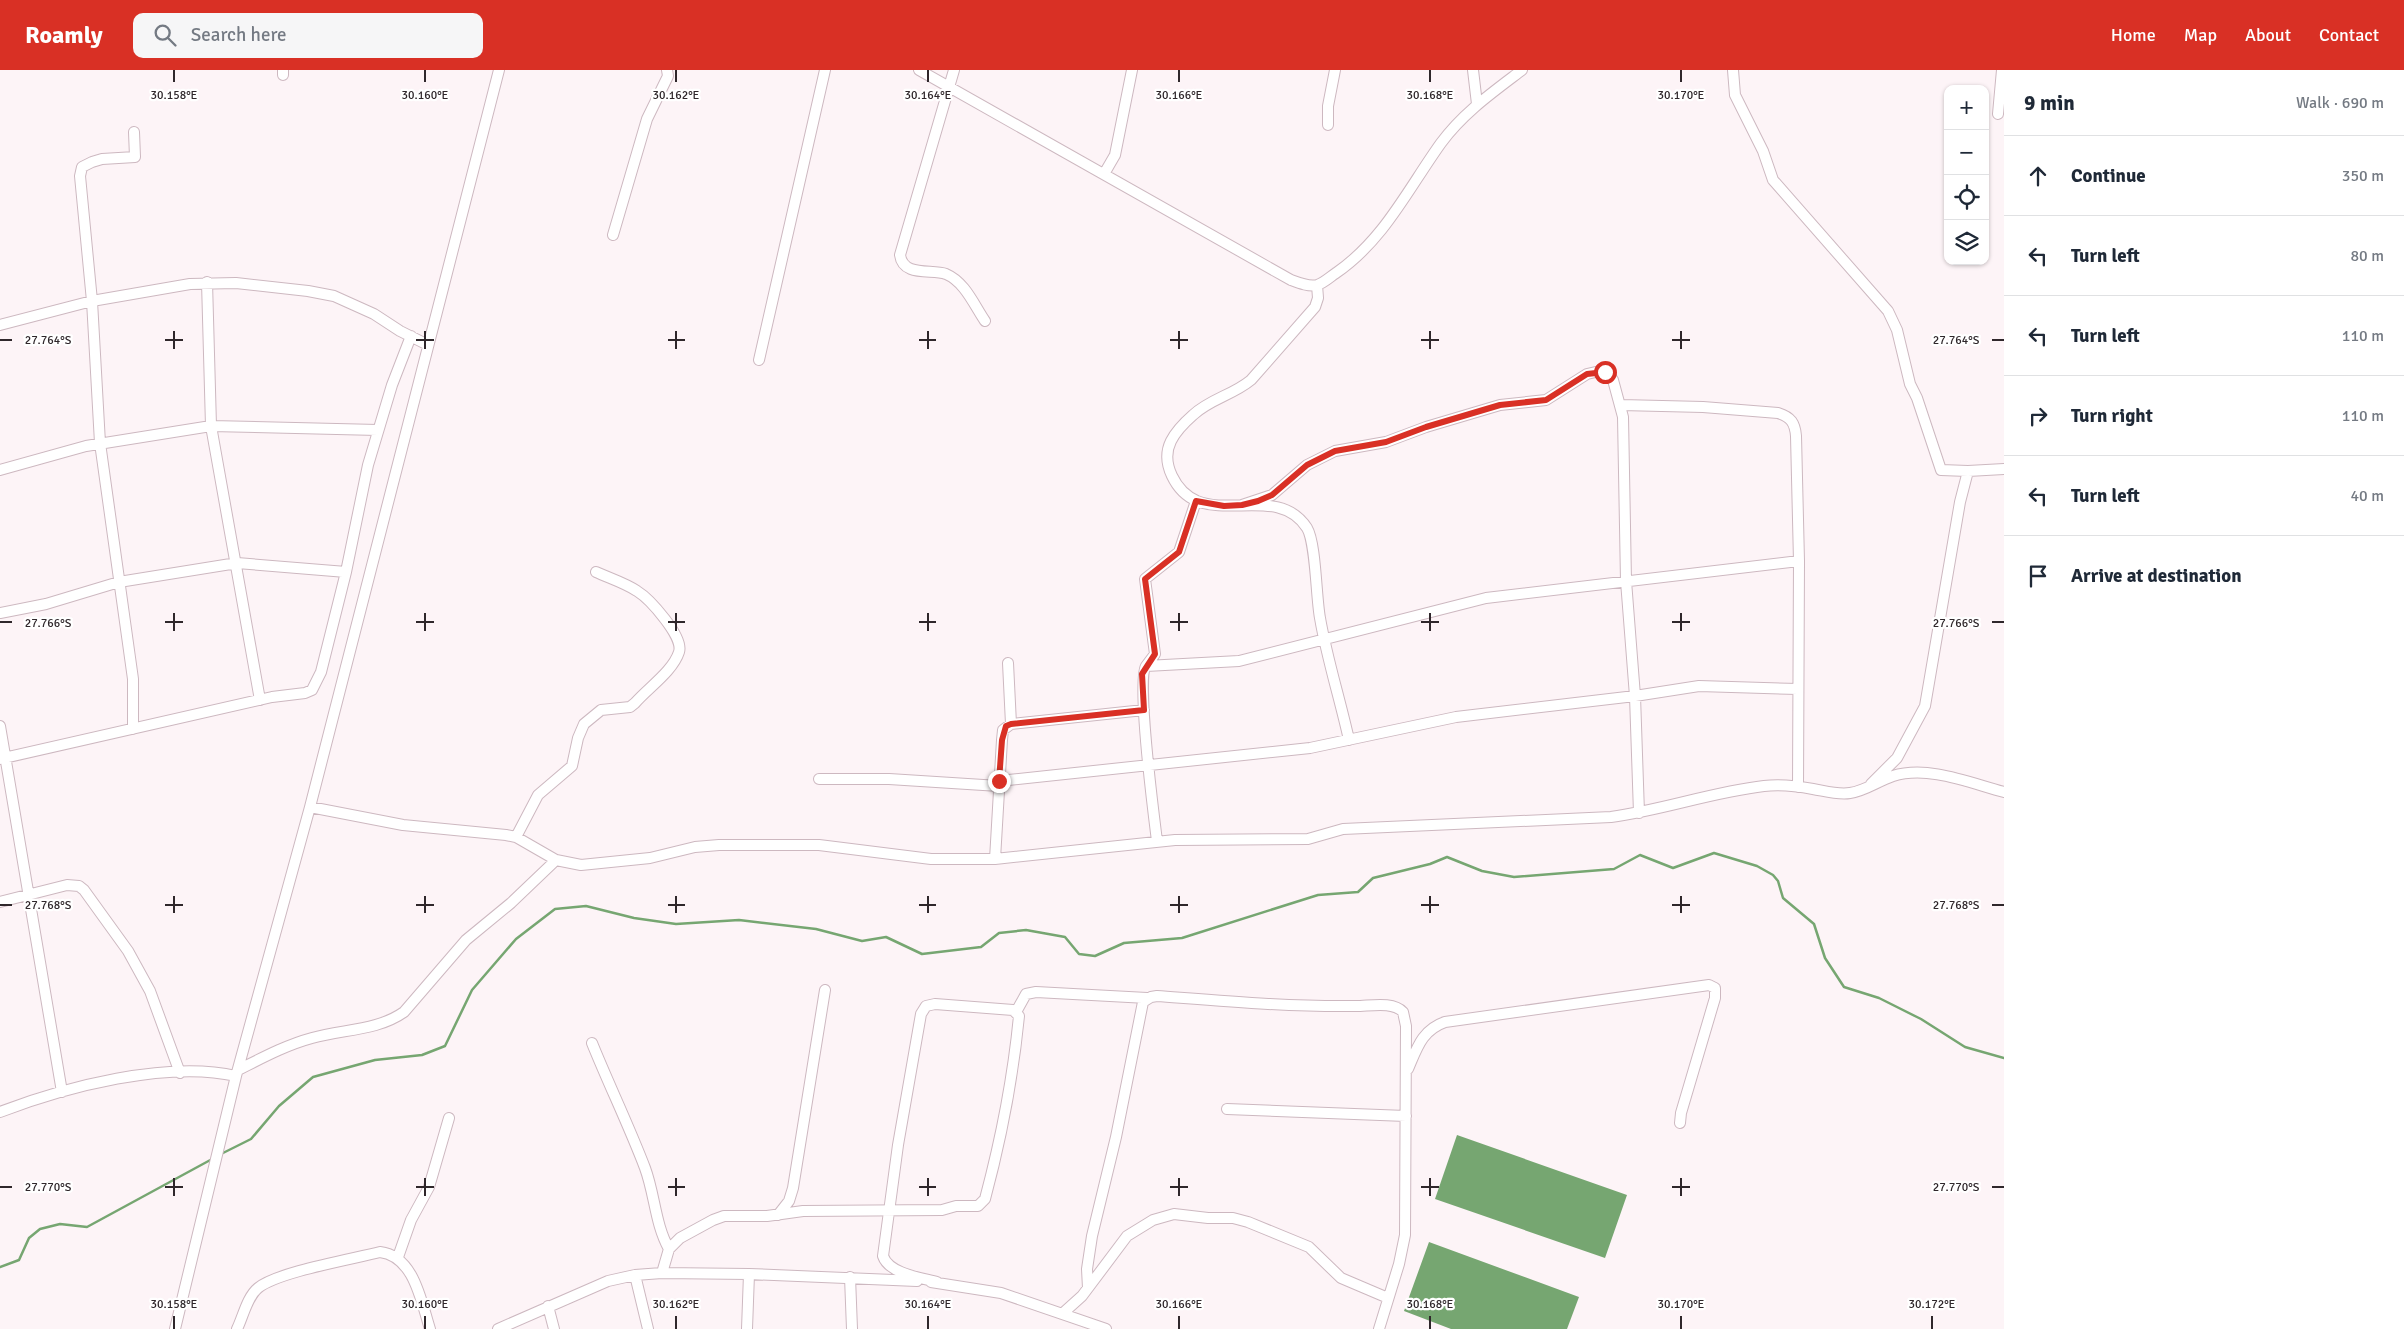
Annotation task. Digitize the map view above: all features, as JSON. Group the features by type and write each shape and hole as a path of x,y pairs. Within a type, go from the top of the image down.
{"street":[{"path":"175,1329 237,1073 310,808 499,70"},
{"path":"613,235 647,119 668,76 667,70"},
{"path":"759,360 825,70"},
{"path":"919,70 1291,280 1317,285 1342,269 1372,241 1397,211 1440,143 1477,104 1522,70"},
{"path":"954,70 900,258 910,268 945,274 955,280 967,292 985,321"},
{"path":"1104,174 1114,155 1132,70"},
{"path":"1328,125 1328,106 1335,70"},
{"path":"1473,70 1477,104"},
{"path":"1733,70 1735,95 1763,151 1773,180 1888,311 1894,323 1910,384 1917,398 1941,470 2004,469"},
{"path":"1998,114 2002,70"},
{"path":"133,729 133,679 100,443 92,301 80,171 82,167 92,162 135,157 134,132"},
{"path":"0,325 92,301 207,282 299,290 334,296 374,314 428,345"},
{"path":"207,282 211,426 260,700"},
{"path":"1317,285 1318,298 1316,307 1251,380 1244,386 1212,401 1194,414 1171,440 1167,460 1170,472 1178,485 1196,501 1224,506 1267,505 1285,509 1307,528 1312,549 1317,602 1349,740"},
{"path":"2,759 260,700 312,690 321,672 378,430 392,385 411,336"},
{"path":"1242,505 1272,495 1307,465 1324,455 1343,449 1386,442 1426,427 1500,405 1546,400 1593,372 1609,374 1621,405 1624,434 1626,581 1635,696 1639,813"},
{"path":"1621,405 1702,407 1778,413 1792,420 1796,436 1799,561 1798,787"},
{"path":"0,470 100,443 211,426 378,430"},
{"path":"1868,787 1897,758 1925,706 1960,502 1968,471"},
{"path":"1157,841 1142,674 1155,654 1145,579 1179,552 1196,501"},
{"path":"1146,666 1239,661 1486,598 1799,561"},
{"path":"0,613 46,604 119,582 237,563 346,572"},
{"path":"516,837 538,795 572,766 578,738 584,724 601,710 630,707 667,670 679,652 680,642 665,619 638,592 596,572"},
{"path":"1008,663 1011,724"},
{"path":"819,779 889,778 999,783 1310,748 1432,721 1482,713 1635,696 1699,686 1798,689"},
{"path":"995,859 1003,730 1011,724 1144,710"},
{"path":"0,726 2,759 62,1092"},
{"path":"310,808 403,825 516,837 556,860 581,865 650,858 695,847 718,845 819,846 931,859 995,859 1157,841 1195,839 1286,841 1321,836 1343,829 1602,817 1639,813 1720,792 1765,786 1798,787 1832,793 1850,793 1892,776 1926,773 2004,792"},
{"path":"0,1112 62,1092 133,1077 180,1072 237,1073 272,1053 312,1038 378,1026 394,1019 404,1012 466,940 511,903 556,860"},
{"path":"0,902 28,896 57,886 73,884 79,886 92,898 128,951 150,991 180,1072"},
{"path":"1406,1075 1422,1036 1434,1026 1445,1022 1709,985 1715,988 1715,998 1680,1123"},
{"path":"778,1215 789,1201 793,1188 825,990"},
{"path":"1016,1012 1026,994 1036,992 1147,998 1157,996 1258,1003 1394,1006 1401,1009 1405,1016 1406,1075 1404,1235 1399,1264 1379,1329"},
{"path":"1088,1288 1087,1269 1092,1236 1116,1137 1141,1008 1147,998"},
{"path":"1016,1012 935,1004 923,1009 888,1212 884,1245 885,1261 904,1273 937,1282 1001,1294 1106,1329"},
{"path":"662,1273 669,1250 680,1238 724,1216 778,1215 803,1211 888,1212 974,1206 985,1199 1007,1102 1019,1016 1016,1012"},
{"path":"592,1043 645,1168 652,1190 659,1229 669,1250"},
{"path":"1227,1109 1406,1116"},
{"path":"398,1257 410,1220 429,1187 449,1118"},
{"path":"1062,1314 1075,1304 1127,1236 1154,1220 1174,1214 1208,1218 1233,1218 1248,1222 1309,1247 1341,1278 1388,1298"},
{"path":"237,1329 248,1303 258,1288 273,1280 380,1252 398,1257 412,1278 430,1329"},
{"path":"498,1329 608,1280 635,1275 662,1273 749,1274 937,1282"},
{"path":"747,1329 749,1274"},
{"path":"635,1275 648,1329"},
{"path":"850,1277 852,1329"},
{"path":"548,1306 554,1329"}],"shaded area":[{"path":"1457,1135 1627,1195 1605,1258 1435,1199"},
{"path":"1429,1242 1579,1297 1567,1329 1451,1329 1404,1311"}],"waterway":[{"path":"221,1154 251,1139 279,1106 313,1077 375,1060 422,1055 445,1046 472,990 516,939 555,909 586,906 634,918 676,924 739,920 816,929 862,941 886,937 922,954 981,947 999,933 1026,930 1065,937 1079,954 1095,956 1124,943 1182,938 1318,895 1358,892 1373,878 1430,864 1447,857 1482,871 1514,877 1614,869 1640,855 1673,868 1714,853 1757,866 1773,875 1778,881 1783,898 1814,924 1825,958 1844,987 1879,998 1921,1019 1965,1047 2004,1058"},
{"path":"0,1267 19,1260 29,1238 40,1229 60,1224 87,1227 214,1158"}],"route":[{"path":"999,781 1003,730 1006,726 1144,710 1142,674 1155,654 1145,579 1179,552 1196,501 1224,506 1242,505 1258,501 1272,495 1307,465 1324,455 1335,451 1386,442 1426,427 1500,405 1546,400 1587,374 1600,371 1605,372"}]}
